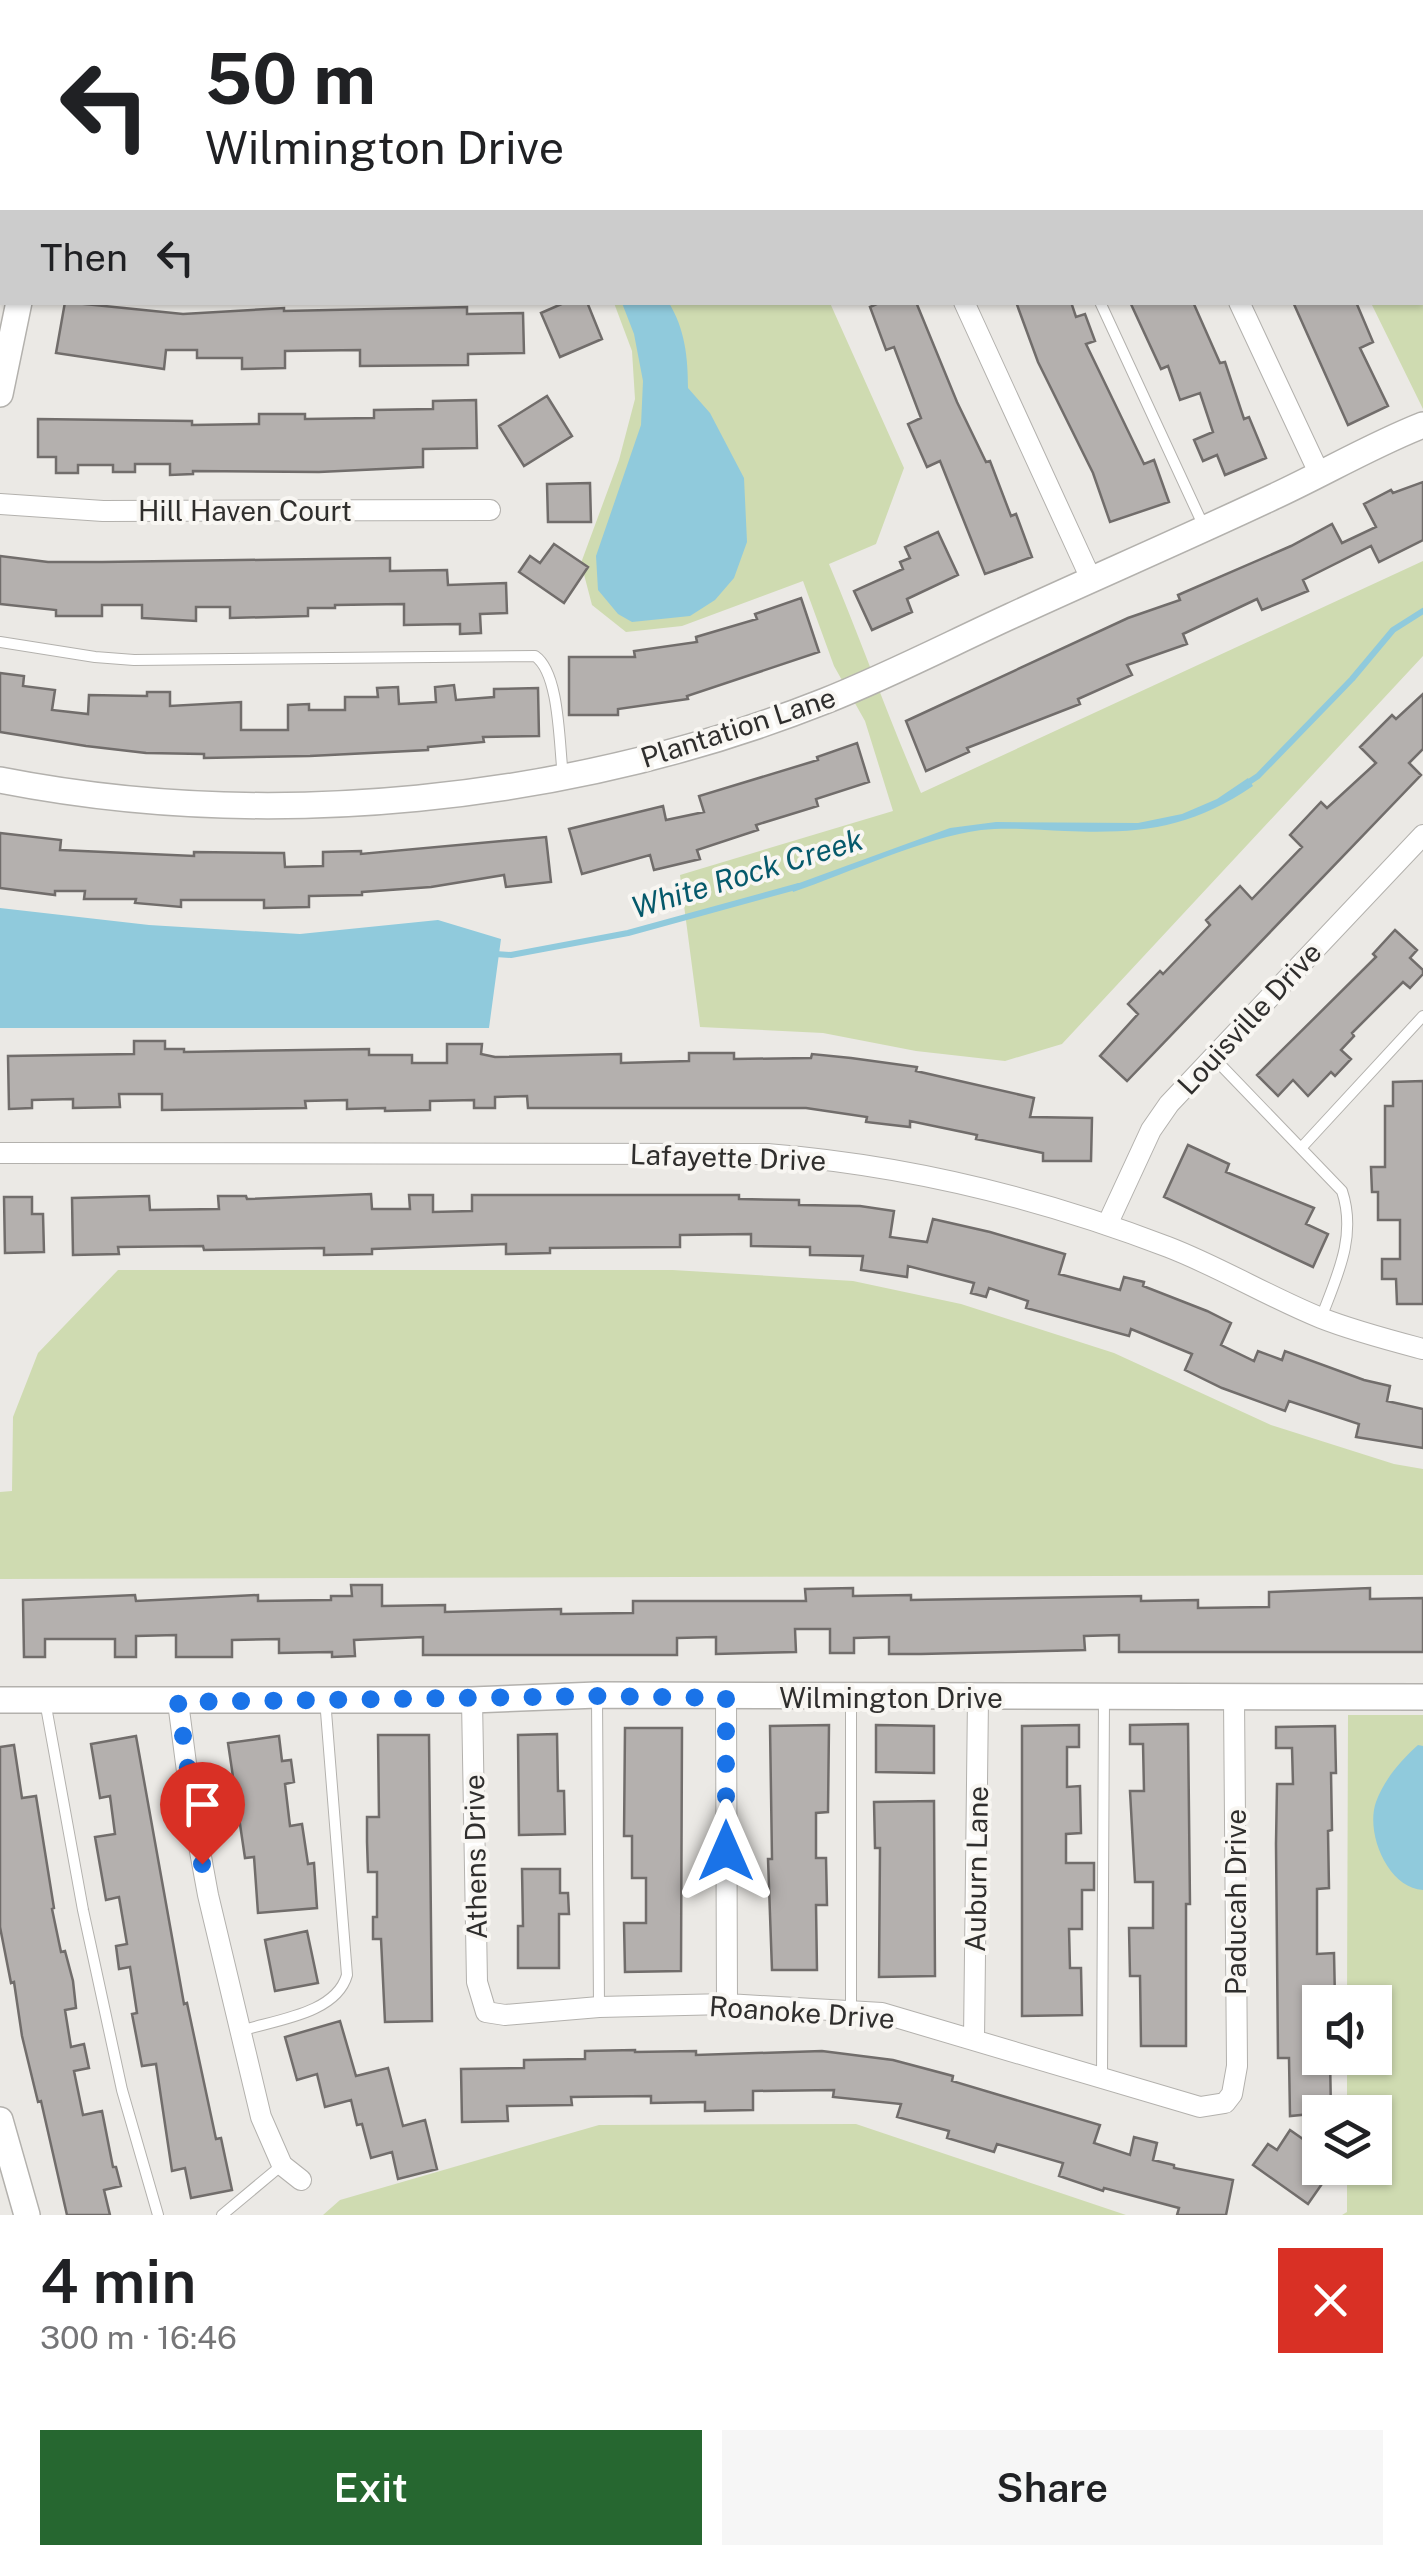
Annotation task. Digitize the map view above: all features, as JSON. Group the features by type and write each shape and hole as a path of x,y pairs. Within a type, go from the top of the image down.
{"street":[{"path":"965,305 1091,579"},
{"path":"1241,305 1320,475"},
{"path":"0,394 11,316"},
{"name":"Plantation Lane","path":"0,780 116,799 290,806 464,793 563,778 693,746 827,700 1205,529 1423,424"},
{"name":"Hill Haven Court","path":"0,504 103,511 490,510"},
{"name":"Louisville Drive","path":"1107,1225 1151,1130 1168,1104 1423,835"},
{"name":"Lafayette Drive","path":"0,1152 767,1154 841,1160 931,1175 1107,1225 1171,1248 1322,1318 1423,1349"},
{"name":"Wilmington Drive","path":"0,1700 178,1702 851,1695 1423,1698"},
{"path":"726,1698 727,2004"},
{"name":"Auburn Lane","path":"974,2040 978,1698"},
{"name":"Paducah Drive","path":"1226,2103 1232,2094 1237,2066 1234,1698"},
{"name":"Athens Drive","path":"472,1700 477,1982 486,2012"},
{"path":"178,1702 208,1895 261,2118 282,2165 301,2180"},
{"name":"Roanoke Drive","path":"486,2012 505,2015 599,2007 727,2004 851,2010 916,2021 1200,2107 1226,2103"},
{"path":"0,2120 27,2215"}],"lane":[{"path":"1101,305 1205,529"},
{"path":"0,642 95,658 134,660 535,656 544,662 551,680 563,778"},
{"path":"1302,1148 1423,1016"},
{"path":"1212,1056 1337,1183 1349,1216 1348,1241 1322,1318"},
{"path":"851,1695 851,2010"},
{"path":"598,1696 599,2007"},
{"path":"240,2031 316,2007 344,1988 347,1975 325,1698"},
{"path":"1102,2078 1104,1698"},
{"path":"45,1701 83,1910 118,2072 158,2215"},
{"path":"222,2215 282,2165"}],"green space":[{"path":"615,305 831,305 904,468 876,544 829,564 921,793 1423,561 1423,656 1062,1044 1005,1061 916,1051 823,1033 700,1027 680,875 893,811 865,721 834,666 803,581 682,626 626,632 592,605 581,563 619,460 635,399 632,351"},
{"path":"1372,305 1423,305 1423,409"},
{"path":"118,1270 673,1270 853,1281 961,1304 1114,1353 1271,1425 1394,1464 1423,1469 1423,1575 0,1579 0,1492 12,1491 13,1417 38,1353"},
{"path":"1348,1715 1423,1715 1423,2215 1342,2215 1347,2212 1347,2185 1392,2185 1392,2095 1347,2095 1347,2075 1392,2075 1392,1985 1347,1985"},
{"path":"856,2124 1126,2215 323,2215 340,2200 599,2125"}],"water":[{"path":"623,305 670,305 684,344 688,388 710,413 744,478 747,542 734,578 715,600 690,616 632,622 618,614 598,590 596,556 641,425 643,381 634,334"},
{"path":"1248,778 1253,786 1230,800 1163,826 1092,832 981,830 912,848 793,892 791,886 950,828 996,822 1138,823 1182,814 1217,799"},
{"path":"0,908 149,925 300,934 438,920 501,939 489,1028 0,1028"},
{"path":"1418,1745 1423,1746 1423,1890 1399,1880 1382,1857 1373,1815 1384,1786"}],"building":[{"path":"64,305 183,314 284,308 467,307 467,314 523,313 524,353 468,354 468,365 360,366 360,350 285,351 285,368 242,369 242,358 197,358 197,350 166,350 164,369 56,353"},
{"path":"559,305 588,305 602,339 560,357 541,313"},
{"path":"917,305 957,402 986,462 990,461 1011,516 1016,514 1032,557 985,574 940,461 927,467 908,424 921,418 894,347 886,350 870,307"},
{"path":"1017,305 1072,305 1076,317 1085,314 1095,341 1086,344 1144,464 1154,460 1169,502 1110,522 1093,473 1038,362"},
{"path":"1131,305 1194,305 1220,363 1225,362 1244,419 1249,417 1266,458 1225,475 1217,455 1203,461 1194,440 1213,432 1200,393 1180,400 1168,366 1161,369"},
{"path":"1294,305 1357,305 1373,342 1360,348 1388,406 1348,425"},
{"path":"547,396 572,436 524,466 499,426"},
{"path":"476,400 477,448 423,449 423,467 319,472 193,471 170,475 170,464 135,464 135,472 113,472 113,465 78,465 78,473 56,473 56,457 38,457 38,419 259,424 259,414 305,414 305,419 374,418 374,410 433,409 433,401"},
{"path":"1423,482 1423,540 1379,562 1371,546 1303,580 1308,591 1262,610 1257,599 1183,634 1187,644 1127,665 1132,675 1078,699 1080,704 967,748 969,752 926,771 906,721 1128,618 1180,600 1178,595 1332,524 1342,543 1376,527 1364,504 1391,490 1393,493"},
{"path":"590,483 591,522 548,522 547,484"},
{"path":"938,532 958,575 907,599 912,612 872,630 854,591 903,569 900,562 910,558 905,547"},
{"path":"554,544 588,567 564,603 519,572 530,556 540,563"},
{"path":"0,556 48,562 390,558 390,571 447,570 448,585 506,583 507,613 480,614 481,633 460,634 460,624 404,625 404,604 335,605 308,608 308,616 230,618 230,607 196,607 196,621 142,618 142,605 102,605 102,616 56,616 56,610 0,604"},
{"path":"801,598 819,652 687,696 688,699 618,709 618,715 569,715 569,657 635,657 634,651 697,642 696,637 757,619 755,614"},
{"path":"0,673 24,676 23,686 55,690 52,710 88,714 89,695 147,696 147,692 170,692 170,706 241,702 241,730 288,730 288,705 309,704 309,710 345,710 345,697 378,697 377,688 398,687 399,704 436,702 435,687 454,685 456,700 494,697 494,689 538,688 539,736 483,737 484,742 428,750 310,756 204,758 204,754 86,746 0,732"},
{"path":"1423,694 1423,749 1409,763 1421,775 1127,1081 1100,1056 1138,1014 1128,1004 1210,925 1206,920 1240,886 1252,899 1302,847 1290,835 1321,802 1327,808 1376,763 1360,747 1392,715 1396,719"},
{"path":"857,743 869,782 816,799 818,806 756,825 758,830 697,850 700,859 654,870 650,855 582,874 569,829 663,806 666,820 704,812 699,796 818,760 817,757"},
{"path":"0,833 61,840 60,850 194,856 194,852 284,853 285,867 323,866 323,852 361,854 546,837 551,882 506,887 504,875 362,895 309,896 309,907 264,908 264,900 181,900 181,907 135,903 136,899 84,899 85,891 55,891 55,895 0,888"},
{"path":"1395,930 1417,950 1410,958 1423,974 1410,988 1403,982 1352,1033 1354,1036 1341,1050 1351,1059 1335,1076 1331,1072 1308,1096 1293,1080 1278,1096 1257,1075 1376,957 1373,954"},
{"path":"134,1041 165,1041 165,1049 184,1052 369,1049 369,1055 412,1055 412,1063 447,1063 447,1044 482,1044 481,1054 495,1057 621,1054 621,1063 689,1061 689,1053 734,1053 734,1059 811,1058 812,1054 851,1058 917,1067 916,1071 1034,1098 1030,1117 1092,1118 1091,1161 1043,1161 1043,1153 976,1139 977,1135 910,1121 910,1127 866,1122 867,1117 806,1108 528,1108 527,1096 495,1097 495,1108 474,1108 474,1100 430,1101 430,1110 347,1109 347,1100 305,1101 306,1108 162,1110 162,1094 119,1094 120,1107 73,1108 73,1099 32,1100 32,1108 9,1109 8,1056 134,1054"},
{"path":"1423,1081 1423,1304 1397,1304 1396,1279 1382,1279 1382,1259 1400,1259 1400,1220 1378,1220 1378,1192 1372,1192 1371,1167 1385,1167 1385,1106 1393,1106 1393,1082"},
{"path":"1188,1145 1229,1164 1226,1172 1314,1208 1306,1224 1328,1234 1313,1267 1164,1197"},
{"path":"371,1194 372,1209 410,1209 409,1195 433,1195 433,1212 472,1211 472,1195 739,1195 739,1199 799,1200 799,1205 894,1211 890,1237 927,1242 933,1219 990,1232 1065,1254 1059,1274 1120,1290 1124,1277 1144,1282 1143,1286 1207,1311 1231,1323 1221,1345 1254,1361 1258,1351 1282,1360 1285,1351 1390,1386 1387,1401 1423,1409 1423,1448 1356,1437 1359,1424 1289,1401 1285,1411 1222,1388 1185,1370 1192,1354 1131,1329 1129,1336 1026,1308 1028,1301 989,1288 986,1297 971,1293 974,1283 908,1266 907,1277 861,1270 863,1256 810,1255 810,1247 751,1246 751,1234 680,1235 680,1247 550,1248 550,1253 506,1254 506,1244 372,1249 372,1254 324,1255 324,1248 118,1247 119,1254 73,1255 72,1198 149,1196 150,1210 219,1209 218,1196 247,1199"},
{"path":"4,1197 32,1197 32,1214 43,1214 44,1252 5,1253"},
{"path":"351,1585 382,1585 382,1606 445,1605 445,1612 561,1609 561,1614 633,1613 633,1601 806,1601 805,1589 853,1588 853,1596 911,1595 911,1600 1141,1596 1141,1601 1198,1600 1198,1608 1269,1607 1269,1592 1370,1588 1370,1599 1423,1598 1423,1652 1119,1652 1119,1635 1084,1636 1085,1650 921,1654 889,1654 889,1637 854,1638 854,1653 830,1653 830,1629 795,1629 796,1652 716,1654 716,1637 677,1638 677,1655 423,1655 423,1637 354,1640 355,1656 332,1657 332,1652 279,1653 279,1639 232,1640 232,1657 176,1657 176,1635 136,1636 136,1657 115,1657 115,1639 45,1639 45,1657 24,1657 23,1600 135,1595 136,1601 258,1595 258,1601 331,1600 331,1596 352,1596"},
{"path":"1188,1724 1190,1904 1186,1904 1186,2046 1141,2046 1140,1976 1130,1976 1129,1928 1153,1928 1153,1882 1135,1882 1130,1791 1144,1791 1143,1744 1130,1744 1130,1725"},
{"path":"829,1725 828,1812 816,1813 816,1858 826,1858 827,1905 816,1905 817,1970 772,1970 768,1859 772,1859 770,1726"},
{"path":"876,1725 934,1726 934,1773 876,1772"},
{"path":"1079,1725 1079,1747 1067,1747 1067,1787 1080,1786 1081,1833 1066,1834 1066,1863 1094,1863 1094,1890 1082,1890 1082,1929 1069,1929 1070,1968 1081,1968 1082,2015 1022,2016 1022,1726"},
{"path":"1335,1726 1336,1773 1331,1773 1332,1830 1328,1831 1329,1888 1317,1889 1317,1954 1334,1953 1335,1985 1302,1985 1302,2075 1330,2075 1331,2095 1302,2095 1302,2115 1290,2116 1289,2058 1278,2058 1276,1844 1277,1784 1293,1784 1292,1748 1276,1748 1276,1727"},
{"path":"625,1728 682,1728 681,1971 625,1972 624,1923 646,1923 646,1878 632,1878 632,1836 624,1836"},
{"path":"557,1734 558,1791 564,1791 565,1834 519,1835 518,1735"},
{"path":"378,1735 429,1735 432,2021 385,2022 381,1939 373,1939 377,1872 368,1872 367,1842 367,1817 379,1817"},
{"path":"136,1736 184,2004 187,2003 216,2139 221,2138 232,2190 191,2198 185,2168 172,2171 156,2064 142,2066 132,2014 137,2013 130,1967 119,1969 116,1946 127,1944 119,1897 106,1900 95,1837 115,1834 110,1796 100,1798 91,1744"},
{"path":"279,1736 282,1761 291,1760 294,1782 285,1784 290,1826 302,1824 308,1864 314,1863 317,1908 258,1913 254,1857 245,1858 228,1743"},
{"path":"14,1745 22,1798 36,1796 52,1909 61,1952 65,1951 73,1981 76,2008 65,2010 71,2047 84,2044 89,2068 74,2071 83,2115 102,2111 113,2167 121,2186 104,2190 110,2215 67,2215 22,2036 14,1982 11,1983 0,1927 0,1747"},
{"path":"934,1801 935,1976 879,1977 880,1848 875,1848 874,1802"},
{"path":"522,1869 560,1869 560,1893 568,1893 569,1914 559,1914 559,1968 518,1968 518,1926 523,1926"},
{"path":"307,1931 318,1983 275,1991 265,1940"},
{"path":"340,2021 356,2076 388,2068 403,2126 425,2120 437,2169 398,2179 392,2152 371,2158 351,2100 325,2107 317,2074 297,2080 285,2037"},
{"path":"585,2051 696,2051 696,2055 822,2051 893,2060 953,2076 952,2081 1100,2125 1094,2143 1130,2155 1134,2137 1157,2143 1153,2160 1233,2180 1226,2215 1177,2215 1179,2208 1104,2188 1103,2191 1059,2176 1063,2163 997,2144 994,2152 947,2138 949,2131 897,2117 901,2104 833,2097 834,2090 753,2091 753,2110 705,2111 705,2102 651,2103 651,2096 571,2097 572,2105 507,2106 508,2121 462,2122 461,2069 524,2068 524,2060 585,2059"},
{"path":"1290,2130 1302,2138 1302,2185 1321,2185 1308,2204 1253,2165 1268,2144 1277,2150"}],"waterway":[{"name":"White Rock Creek","path":"1246,784 1352,679 1393,630 1423,611"},
{"name":"White Rock Creek","path":"495,954 511,955 628,933 799,886"}],"route":[{"path":"202,1864 178,1702 726,1698 726,1851"}]}
